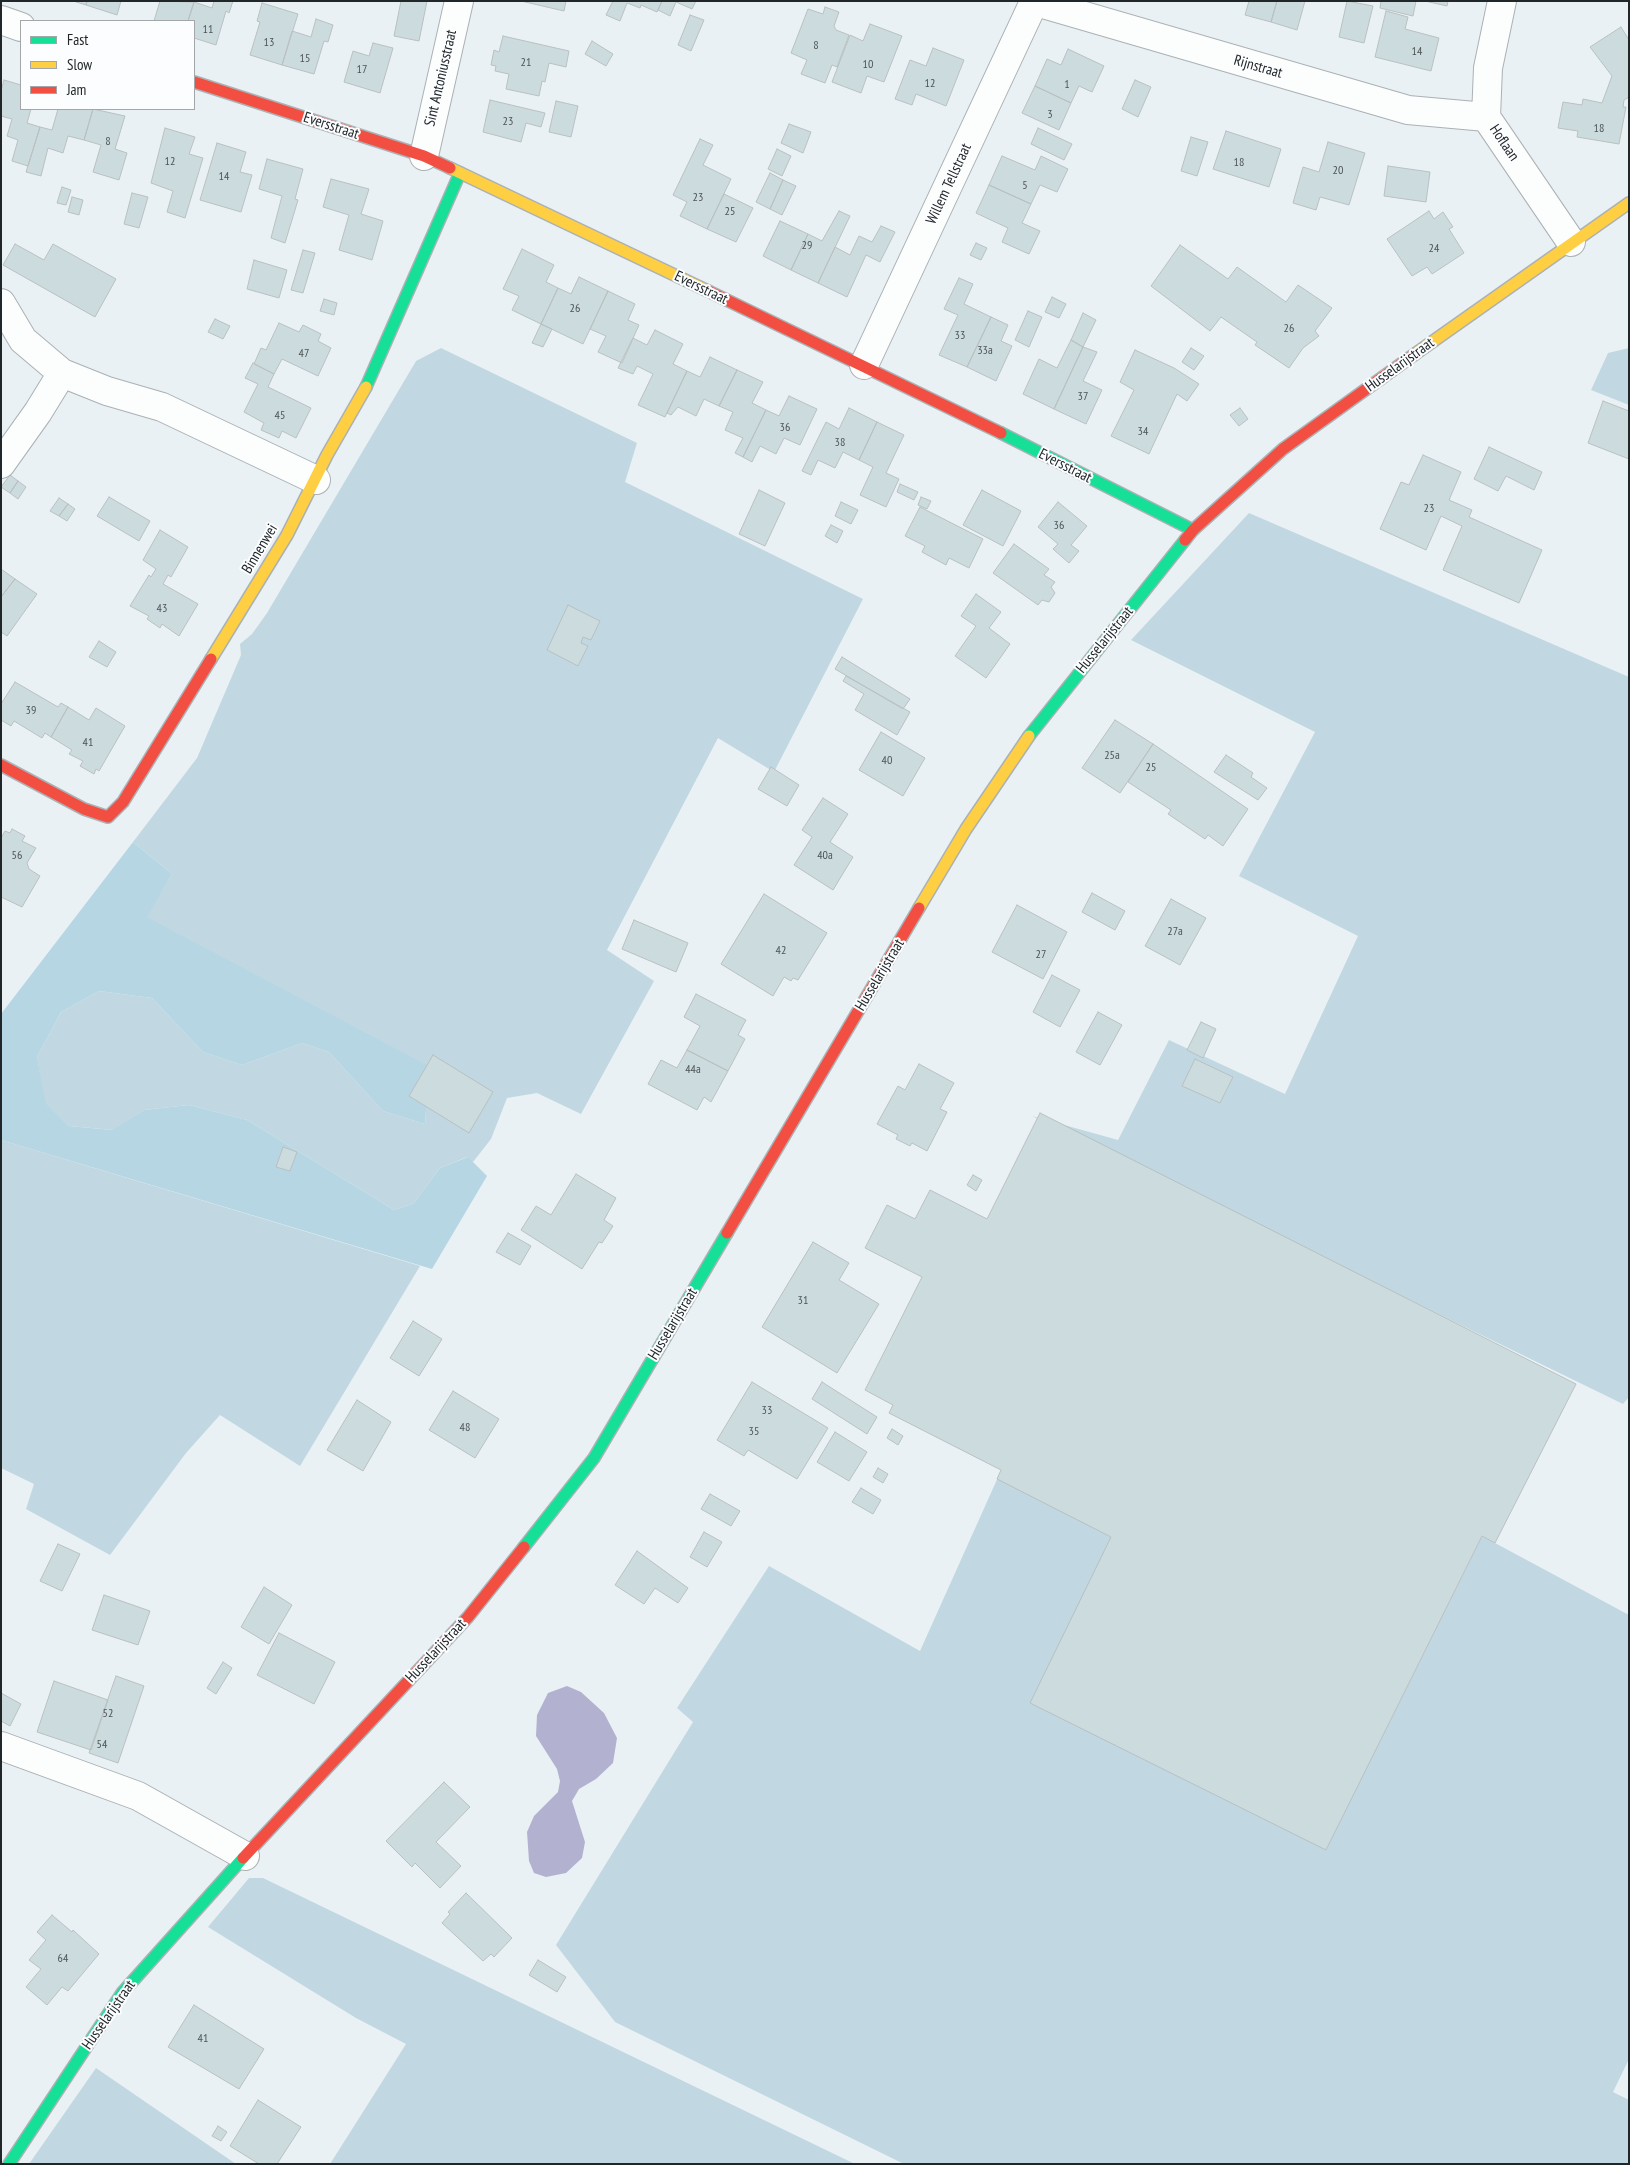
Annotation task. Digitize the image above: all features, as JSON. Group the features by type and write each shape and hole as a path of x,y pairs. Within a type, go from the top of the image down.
{"street":[{"name":"Sint Antoniusstraat","path":"424,156 459,1"},
{"name":"Hoflaan","path":"1502,1 1488,68 1486,117 1571,242"},
{"name":"Rijnstraat","path":"1033,2 1408,110 1486,117"},
{"name":"Willem Tellstraat","path":"864,365 1033,2"},
{"path":"1,20 20,27"},
{"name":"Eversstraat","path":"195,82 424,156 864,365 1193,530"},
{"name":"Binnenwei","path":"1,765 84,809 108,817 128,794 287,535 327,455 365,389 390,336 460,173"},
{"name":"Husselarijstraat","path":"9,2164 122,1993 245,1856 468,1617 594,1458 966,829 1040,720 1193,530 1283,449 1571,242 1629,203"},
{"path":"1,303 23,340 60,377 162,407 316,480"},
{"path":"1,464 60,377"},
{"path":"1,1746 138,1796 245,1856"}],"shaded area":[{"path":"441,348 637,443 625,482 863,599 774,772 718,738 607,950 654,981 581,1114 537,1093 507,1098 491,1139 473,1162 467,1157 440,1168 413,1204 394,1210 247,1120 189,1105 144,1110 113,1130 69,1126 45,1104 37,1057 61,1012 99,991 152,998 203,1052 242,1065 302,1043 329,1052 383,1111 425,1124 426,1110 441,1073 146,917 172,874 133,842 197,758 241,655 240,644 252,634 267,613 416,361"},
{"path":"1629,348 1629,405 1591,390 1608,353"},
{"path":"1249,513 1629,677 1629,1397 1623,1404 1032,1116 1118,1140 1169,1040 1285,1094 1358,936 1239,876 1315,732 1131,640"},
{"path":"133,842 172,874 147,917 442,1073 426,1110 425,1124 383,1111 329,1052 302,1043 242,1065 203,1052 152,998 99,991 61,1012 37,1057 46,1104 69,1126 112,1130 144,1110 189,1105 247,1120 394,1210 413,1204 440,1168 468,1157 487,1176 432,1269 1,1140 1,1014"},
{"path":"1,1140 420,1266 300,1466 220,1415 186,1453 110,1555 26,1509 34,1484 1,1468"},
{"path":"999,1475 1111,1537 1326,1849 1482,1536 1629,1615 1629,2059 1613,2092 1629,2100 1629,2164 904,2164 615,2022 556,1945 693,1722 677,1708 769,1566 920,1651"},
{"path":"567,1686 581,1692 604,1713 617,1738 613,1763 596,1779 579,1789 572,1801 585,1842 582,1858 566,1873 546,1877 534,1873 529,1861 527,1832 534,1816 558,1792 560,1781 557,1769 536,1736 537,1715 548,1693"},
{"path":"249,1878 263,1878 855,2164 330,2164 406,2044 356,2018 208,1927"},
{"path":"96,2068 236,2164 29,2164"}],"building":[{"path":"73,1 87,1 86,5"},
{"path":"87,1 121,1 117,15 86,5"},
{"path":"160,1 194,2 188,20 154,20"},
{"path":"214,1 233,1 229,13 226,11 216,45 195,38 195,20 188,20 194,2 212,8"},
{"path":"401,1 427,1 419,41 394,36"},
{"path":"521,1 566,1 564,11"},
{"path":"613,1 662,1 657,12 641,5 640,8 627,3 620,21 606,15"},
{"path":"662,1 696,1 692,9 676,2 670,16 658,10"},
{"path":"1249,1 1277,1 1271,22 1245,15"},
{"path":"1277,1 1305,1 1297,30 1271,22"},
{"path":"1347,1 1373,6 1364,43 1339,37"},
{"path":"1381,1 1416,1 1413,16 1380,8"},
{"path":"1425,1 1448,1 1447,6"},
{"path":"262,3 298,14 282,65 250,55 260,22 257,21"},
{"path":"825,7 839,12 834,26 836,30 849,35 837,67 832,65 825,83 801,74 807,60 791,53 808,9 823,14"},
{"path":"1386,11 1408,17 1405,29 1439,38 1431,71 1375,57"},
{"path":"690,15 704,20 691,51 678,45"},
{"path":"316,19 333,25 328,42 324,41 314,74 282,65 292,31 311,37"},
{"path":"870,24 902,36 884,82 867,76 861,93 832,82 850,35 863,41"},
{"path":"1621,27 1629,40 1629,97 1624,100 1623,107 1626,107 1619,144 1577,137 1578,131 1558,128 1563,102 1582,105 1583,99 1602,103 1612,76 1590,47"},
{"path":"503,36 569,51 566,67 549,63 545,82 542,81 539,96 506,89 509,74 495,71 496,66 491,65 494,50 499,52"},
{"path":"592,41 613,54 606,66 585,54"},
{"path":"373,43 393,48 380,93 344,82 353,51 369,56"},
{"path":"933,48 964,60 946,106 916,94 912,105 895,99 910,60 926,66"},
{"path":"1068,49 1104,66 1092,92 1079,86 1071,103 1035,86 1047,59 1061,65"},
{"path":"4,80 20,85 20,110 31,110 27,123 40,127 28,166 12,161 18,140 7,136 12,119 1,116 1,91"},
{"path":"1135,80 1151,87 1138,117 1122,109"},
{"path":"1035,86 1071,103 1059,130 1022,113"},
{"path":"490,100 545,113 541,127 526,123 521,142 483,132"},
{"path":"556,101 578,106 571,137 549,132"},
{"path":"58,110 93,110 84,140 68,136 63,153 48,148 41,176 26,172 40,127 52,130"},
{"path":"93,110 125,116 115,149 127,153 119,180 93,172 101,145 84,140"},
{"path":"789,124 811,132 803,153 781,143"},
{"path":"165,128 195,137 189,154 203,158 185,218 167,212 173,191 151,183"},
{"path":"1038,128 1072,144 1064,160 1031,144"},
{"path":"1226,131 1281,149 1269,187 1213,169"},
{"path":"1191,137 1208,142 1197,176 1181,171"},
{"path":"700,139 713,145 703,165 731,179 707,229 680,216 687,202 673,195"},
{"path":"1328,142 1365,153 1349,205 1320,197 1316,210 1293,203 1303,167 1319,172"},
{"path":"217,143 246,152 240,172 252,175 241,212 200,200"},
{"path":"777,149 791,156 782,176 768,169"},
{"path":"1002,156 1035,170 1041,156 1068,169 1057,192 1040,185 1031,204 989,185"},
{"path":"267,159 303,169 295,199 298,200 285,243 271,238 282,196 259,189"},
{"path":"1388,166 1430,172 1426,202 1384,196"},
{"path":"770,173 783,180 770,209 756,202"},
{"path":"331,179 369,189 361,214 383,221 372,260 339,250 349,215 323,207"},
{"path":"783,180 796,186 782,215 770,209"},
{"path":"989,185 1031,204 1022,223 1040,231 1029,254 1002,242 1008,228 976,213"},
{"path":"62,187 71,190 66,205 57,203"},
{"path":"132,193 148,197 139,228 124,224"},
{"path":"724,194 753,208 736,242 707,229"},
{"path":"72,197 83,200 79,215 68,212"},
{"path":"839,211 850,216 818,283 791,270 808,234 822,241"},
{"path":"1429,211 1434,219 1443,212 1453,227 1449,229 1464,253 1432,274 1427,267 1412,276 1387,239"},
{"path":"780,221 808,234 791,270 763,256"},
{"path":"881,226 895,232 880,262 866,255 847,297 818,283 835,247 850,255 859,236 872,242"},
{"path":"976,243 987,248 981,260 970,255"},
{"path":"15,244 44,260 53,244 116,279 95,317 3,265"},
{"path":"1180,245 1228,279 1237,267 1286,302 1298,285 1332,308 1315,331 1319,336 1303,348 1289,368 1255,345 1257,342 1221,317 1210,331 1151,286"},
{"path":"522,249 554,265 546,282 558,288 541,324 512,310 519,296 503,289"},
{"path":"303,250 315,253 303,293 291,290"},
{"path":"254,260 287,270 279,298 247,289"},
{"path":"579,277 608,291 583,344 541,324 558,288 571,294"},
{"path":"959,278 973,284 964,304 991,317 967,367 939,355 958,315 944,309"},
{"path":"608,291 635,304 628,320 639,325 622,363 598,352 606,336 590,329"},
{"path":"1052,297 1066,304 1059,318 1045,312"},
{"path":"324,299 337,303 334,315 320,311"},
{"path":"1028,311 1042,317 1029,347 1015,340"},
{"path":"1083,313 1096,320 1083,347 1071,340"},
{"path":"991,317 1008,325 1001,341 1012,346 996,381 967,367"},
{"path":"215,319 230,326 223,339 208,332"},
{"path":"279,323 299,332 303,325 321,334 318,341 331,348 318,376 282,359 274,374 254,364 261,348 266,350"},
{"path":"541,324 552,329 543,347 532,343"},
{"path":"655,330 683,344 673,364 687,371 665,417 638,405 653,374 637,366 633,374 618,368 633,338 647,345"},
{"path":"1071,340 1083,347 1054,409 1023,394 1039,359 1057,368"},
{"path":"1083,347 1097,352 1083,381 1102,390 1086,424 1054,409"},
{"path":"1191,348 1204,356 1194,370 1182,362"},
{"path":"1135,350 1174,368 1199,384 1187,401 1177,394 1149,454 1111,436 1134,390 1120,382"},
{"path":"710,357 737,370 719,406 704,399 696,416 678,407 671,415 667,413 687,371 700,377"},
{"path":"253,363 274,374 268,387 311,408 296,438 282,431 279,438 261,430 264,423 244,412 258,384 245,378"},
{"path":"737,370 763,382 752,403 766,410 743,457 735,453 743,438 725,430 733,412 719,406"},
{"path":"789,396 817,409 800,445 784,438 776,454 760,446 752,462 743,457 766,410 779,416"},
{"path":"1603,401 1629,411 1629,459 1588,443"},
{"path":"849,408 877,422 859,460 843,452 835,468 818,460 811,475 802,471 826,422 839,429"},
{"path":"1240,408 1248,419 1239,426 1230,415"},
{"path":"877,422 904,435 886,473 899,479 886,507 860,495 873,467 859,460"},
{"path":"1489,447 1542,472 1534,490 1506,476 1498,491 1474,479"},
{"path":"1423,455 1461,472 1449,500 1472,510 1469,517 1542,550 1519,603 1443,570 1462,526 1441,516 1426,550 1380,529 1401,482 1409,485"},
{"path":"10,475 18,481 10,493 1,487"},
{"path":"18,481 26,487 18,499 10,493"},
{"path":"900,484 918,492 914,500 897,492"},
{"path":"759,490 785,503 765,546 739,534"},
{"path":"982,490 1021,511 1003,546 963,525"},
{"path":"109,497 150,521 139,541 97,516"},
{"path":"921,497 931,501 927,509 918,505"},
{"path":"59,498 68,504 59,516 50,511"},
{"path":"841,502 858,510 851,524 835,516"},
{"path":"1058,502 1087,526 1071,545 1079,551 1069,563 1053,549 1058,544 1038,527"},
{"path":"68,504 75,509 67,521 59,516"},
{"path":"920,507 983,539 969,568 949,558 946,565 922,552 925,546 905,536"},
{"path":"831,525 843,531 837,543 825,536"},
{"path":"160,530 188,547 171,577 168,575 163,584 198,604 179,636 162,624 160,628 147,619 149,616 130,606 149,575 151,577 156,569 143,560"},
{"path":"1014,544 1049,569 1044,575 1055,582 1051,587 1055,593 1049,602 1042,600 1038,605 993,573"},
{"path":"1,569 15,579 1,597"},
{"path":"15,579 37,594 7,636 1,632 1,597"},
{"path":"976,594 1001,612 989,628 1010,644 986,678 955,656 976,626 961,616"},
{"path":"568,605 600,621 591,640 583,637 581,643 588,646 578,666 547,650"},
{"path":"99,641 116,652 107,667 89,657"},
{"path":"842,657 910,699 903,709 835,669"},
{"path":"846,676 910,712 897,735 855,710 864,694 843,681"},
{"path":"15,682 58,707 61,703 68,707 51,737 45,733 42,738 14,721 11,726 1,720 1,704"},
{"path":"68,707 89,720 96,708 125,726 99,771 96,769 94,774 80,766 83,761 69,754 72,750 51,737"},
{"path":"1115,720 1153,744 1120,793 1082,768"},
{"path":"881,732 925,758 903,796 859,770"},
{"path":"1153,744 1248,809 1223,846 1208,835 1205,839 1168,814 1171,810 1128,782"},
{"path":"1226,755 1253,773 1251,777 1267,788 1258,800 1214,772"},
{"path":"771,767 799,785 787,806 758,789"},
{"path":"823,798 848,814 830,842 853,857 833,890 794,865 812,837 802,830"},
{"path":"12,829 25,836 22,841 36,848 27,863 29,869 40,876 22,907 1,897 1,838 5,831 10,833"},
{"path":"1092,893 1125,911 1115,930 1082,912"},
{"path":"764,894 827,933 798,980 793,978 791,981 784,977 773,996 721,964"},
{"path":"1171,899 1206,918 1180,965 1145,946"},
{"path":"1017,905 1067,932 1043,979 992,952"},
{"path":"634,920 688,943 676,972 622,949"},
{"path":"1052,975 1080,990 1060,1027 1033,1012"},
{"path":"696,994 746,1020 738,1035 745,1039 728,1071 687,1050 700,1026 684,1017"},
{"path":"1098,1012 1122,1025 1100,1065 1076,1052"},
{"path":"1201,1022 1216,1029 1203,1058 1187,1050"},
{"path":"687,1050 728,1071 711,1102 704,1097 697,1110 648,1084 661,1060 677,1068"},
{"path":"433,1055 493,1092 469,1133 409,1096"},
{"path":"1195,1059 1233,1077 1220,1103 1182,1086"},
{"path":"919,1064 954,1083 940,1109 947,1112 927,1151 912,1143 910,1146 896,1139 898,1135 877,1124 898,1086 905,1090"},
{"path":"1040,1113 1576,1384 1495,1543 1482,1536 1326,1850 1030,1703 1111,1537 997,1479 1001,1470 889,1413 893,1405 865,1390 922,1277 865,1248 887,1205 915,1219 930,1190 987,1219"},
{"path":"283,1147 297,1152 290,1171 276,1167"},
{"path":"576,1174 616,1198 604,1220 613,1226 602,1243 599,1242 582,1269 521,1230 536,1206 551,1215"},
{"path":"973,1175 982,1180 976,1191 967,1185"},
{"path":"508,1233 531,1246 520,1265 496,1252"},
{"path":"813,1242 849,1263 839,1280 879,1304 837,1373 762,1327"},
{"path":"413,1321 442,1339 419,1376 390,1358"},
{"path":"752,1382 828,1428 797,1479 748,1450 744,1456 717,1440"},
{"path":"822,1382 877,1417 867,1434 812,1399"},
{"path":"453,1391 499,1419 475,1458 429,1430"},
{"path":"357,1400 391,1422 363,1471 327,1450"},
{"path":"892,1429 903,1436 898,1445 887,1438"},
{"path":"835,1432 867,1452 849,1481 817,1462"},
{"path":"878,1468 888,1474 883,1483 873,1477"},
{"path":"861,1488 881,1500 873,1514 852,1502"},
{"path":"710,1494 740,1511 731,1526 701,1509"},
{"path":"704,1532 722,1542 707,1567 690,1557"},
{"path":"58,1544 80,1554 62,1591 40,1581"},
{"path":"637,1551 688,1588 678,1603 655,1588 644,1604 615,1585"},
{"path":"264,1587 292,1605 269,1644 241,1627"},
{"path":"104,1595 150,1611 138,1645 92,1630"},
{"path":"279,1633 335,1662 314,1704 257,1675"},
{"path":"223,1662 232,1668 216,1694 207,1688"},
{"path":"116,1676 144,1686 118,1763 89,1753"},
{"path":"54,1681 108,1700 91,1750 37,1732"},
{"path":"1,1693 21,1704 10,1726 1,1721"},
{"path":"444,1782 470,1807 436,1842 461,1866 440,1888 415,1863 412,1867 386,1841"},
{"path":"466,1893 512,1938 494,1957 491,1954 483,1961 442,1923 450,1914 448,1912"},
{"path":"52,1915 72,1932 73,1930 99,1954 68,1991 62,1987 47,2005 26,1987 41,1969 29,1960 46,1940 37,1932"},
{"path":"538,1960 566,1977 557,1992 529,1975"},
{"path":"194,2005 264,2049 239,2089 168,2047"},
{"path":"258,2100 301,2127 277,2164 259,2164 230,2146"},
{"path":"218,2126 227,2132 221,2141 212,2136"}],"traffic: fast":[{"path":"366,387 460,173"},
{"path":"1001,433 1193,530"},
{"path":"1029,736 1185,540"},
{"path":"524,1547 594,1458 727,1233"},
{"path":"9,2164 122,1993 243,1858"}],"traffic: slow":[{"path":"450,168 708,291"},
{"path":"1415,354 1629,203"},
{"path":"211,659 287,535 327,455 366,387"},
{"path":"919,908 966,829 1029,736"}],"traffic: jam":[{"path":"195,82 424,156 450,168"},
{"path":"708,291 1001,433"},
{"path":"1185,540 1193,530 1283,449 1415,354"},
{"path":"1,765 84,809 108,817 123,802 211,659"},
{"path":"727,1233 919,908"},
{"path":"243,1858 468,1617 524,1547"}]}
